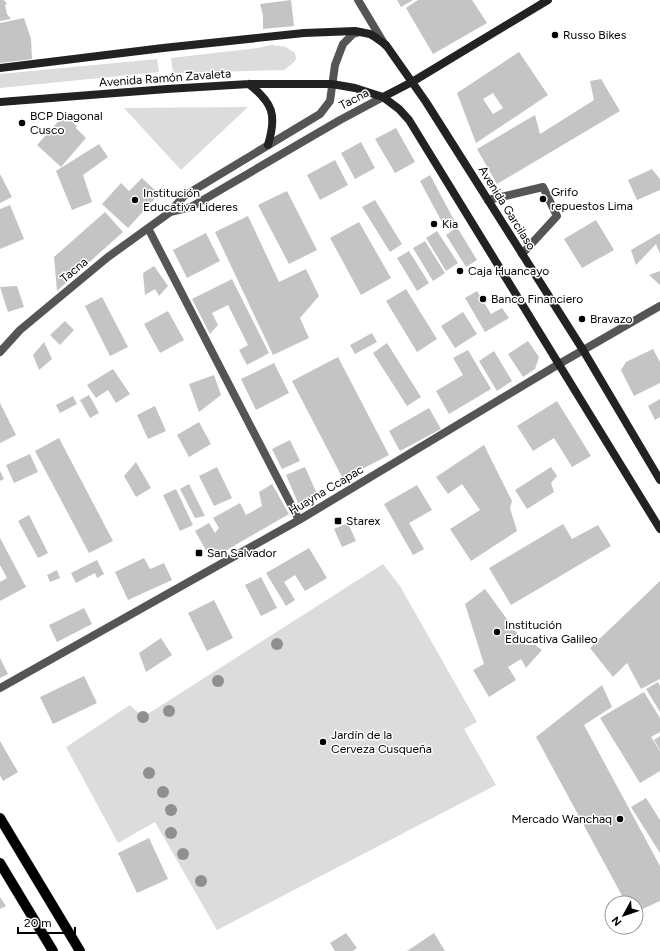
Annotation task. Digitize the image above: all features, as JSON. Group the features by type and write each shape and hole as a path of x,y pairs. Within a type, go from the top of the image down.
{"main road":[{"name":"Tacna","path":"332,84 369,92 383,97 412,82 548,0"},
{"name":"Avenida Garcilaso","path":"0,68 163,48 304,34 360,32 370,34 386,45 412,82 583,350 660,480"},
{"name":"Avenida Ramón Zavaleta","path":"0,102 249,84 332,84"},
{"path":"249,84 263,95 271,110 273,128 268,145"},
{"path":"383,97 399,108 409,120 660,529"},
{"path":"0,818 80,951"},
{"path":"0,863 53,951"}],"street":[{"path":"358,0 386,45"},
{"name":"Tacna","path":"0,352 20,330 108,257 169,212 184,196 320,114 330,101 335,65 343,44 353,34 360,32"},
{"name":"Tacna","path":"169,212 191,207 383,97"},
{"path":"488,200 543,187 557,216 522,254"},
{"path":"148,228 299,520"},
{"name":"Huayna Ccapac","path":"0,688 299,520 559,364 660,306"}],"shaded area":[{"path":"271,45 286,47 295,53 296,59 284,70 173,73 171,58 258,48"},
{"path":"157,59 159,72 0,88 0,74"},
{"path":"248,107 181,170 124,108"},
{"path":"383,564 400,586 477,722 464,729 496,785 217,930 155,822 118,843 66,747 130,705 143,717"}],"building":[{"path":"0,0 4,0 7,4 5,5 7,14 11,19 0,21"},
{"path":"291,0 294,26 263,29 263,15 260,4"},
{"path":"397,0 413,0 401,7"},
{"path":"418,0 472,0 487,23 433,54 406,8"},
{"path":"24,18 31,39 32,59 0,63 0,23"},
{"path":"519,52 548,95 476,143 457,93","holes":["493,93 503,108 493,114 483,99"]},
{"path":"601,79 620,111 497,184 477,149 535,115 540,134 594,100 590,81"},
{"path":"64,115 77,126 76,128 86,138 61,167 37,145"},
{"path":"396,128 415,162 395,173 375,139"},
{"path":"361,142 375,168 355,179 341,153"},
{"path":"99,144 108,157 83,175 92,202 72,210 56,171"},
{"path":"335,160 348,185 320,200 307,175"},
{"path":"652,169 660,179 660,190 637,200 628,180"},
{"path":"0,174 12,197 0,203"},
{"path":"430,175 454,220 444,226 420,181"},
{"path":"142,178 159,194 128,228 102,204 121,183 129,191"},
{"path":"287,191 317,250 289,264 258,205"},
{"path":"375,200 402,244 390,252 362,207"},
{"path":"10,205 24,239 0,249 0,209"},
{"path":"105,212 123,232 57,291 54,257"},
{"path":"248,216 279,282 306,269 319,296 300,318 309,338 273,355 215,232"},
{"path":"596,220 614,250 582,268 564,239"},
{"path":"359,222 391,278 361,295 330,238"},
{"path":"457,227 477,260 466,267 446,235"},
{"path":"437,231 458,263 446,271 426,238"},
{"path":"206,233 220,261 187,278 173,250"},
{"path":"660,233 660,254 656,244 636,265 631,250"},
{"path":"425,241 445,273 433,281 413,248"},
{"path":"409,251 429,283 417,291 397,258"},
{"path":"154,266 168,286 159,296 155,289 145,295 143,273"},
{"path":"660,271 660,285 649,275"},
{"path":"232,279 269,353 247,365 239,350 248,345 228,305 212,313 218,325 210,334 192,299"},
{"path":"17,286 24,307 8,312 0,287"},
{"path":"406,289 437,339 417,352 386,301"},
{"path":"477,291 491,314 502,308 509,318 485,332 465,298"},
{"path":"102,297 128,347 110,356 85,306"},
{"path":"168,311 184,340 160,353 144,324"},
{"path":"463,312 477,334 455,348 441,326"},
{"path":"65,321 74,330 60,345 50,335"},
{"path":"372,333 377,342 355,354 350,345"},
{"path":"528,341 539,357 535,369 523,377 508,354"},
{"path":"44,342 52,359 39,370 33,355"},
{"path":"387,343 421,397 407,406 373,353"},
{"path":"653,349 660,362 660,383 634,396 621,370 626,362"},
{"path":"468,350 491,389 449,414 436,391 463,375 453,358"},
{"path":"494,351 512,381 497,391 479,361"},
{"path":"338,357 389,455 343,479 292,381"},
{"path":"274,363 289,393 256,410 241,379"},
{"path":"113,369 130,394 116,403 108,390 96,398 87,385"},
{"path":"214,375 221,395 199,412 189,384"},
{"path":"89,395 99,413 90,418 80,400"},
{"path":"73,396 77,404 60,413 56,405"},
{"path":"660,399 660,417 655,420 648,406"},
{"path":"557,401 591,456 572,467 554,438 533,451 517,426"},
{"path":"0,403 16,435 0,443"},
{"path":"155,406 166,431 148,439 137,415"},
{"path":"429,408 441,429 400,451 389,431"},
{"path":"199,422 211,444 189,457 177,435"},
{"path":"59,438 113,541 89,553 35,451"},
{"path":"290,440 300,461 282,469 272,449"},
{"path":"484,445 512,501 510,508 517,531 471,561 450,529 480,510 462,484 448,494 436,477"},
{"path":"30,454 38,472 14,483 6,465"},
{"path":"136,462 151,488 136,497 124,476"},
{"path":"217,467 232,498 214,506 199,476"},
{"path":"305,467 318,496 305,506 298,503 286,475"},
{"path":"551,467 557,476 551,483 554,492 527,509 515,490"},
{"path":"0,471 4,479 0,481"},
{"path":"189,484 205,516 195,518 180,489"},
{"path":"272,484 289,514 211,559 195,531 209,523 215,533 219,528 213,518 240,503 246,515 262,506 259,492"},
{"path":"417,485 432,510 409,523 424,549 413,555 384,504"},
{"path":"176,489 193,525 180,531 163,495"},
{"path":"29,515 48,553 38,558 18,521"},
{"path":"348,523 356,541 342,547 334,529"},
{"path":"563,524 572,539 598,525 611,546 511,605 489,568"},
{"path":"0,538 26,587 0,601 0,582 7,578 0,565"},
{"path":"309,548 327,578 305,591 295,575 284,582 295,600 286,606 266,573"},
{"path":"144,558 150,569 164,563 172,580 128,600 115,572"},
{"path":"97,560 104,574 97,578 95,573 76,583 71,573"},
{"path":"57,570 60,578 50,582 47,575"},
{"path":"261,577 277,608 261,616 245,585"},
{"path":"660,581 660,679 641,689 627,663 613,677 590,648"},
{"path":"485,589 526,645 535,645 542,650 526,668 521,659 508,667 516,680 489,697 473,670 484,664 465,604"},
{"path":"214,600 233,638 207,651 188,613"},
{"path":"84,608 92,624 57,642 49,625"},
{"path":"161,638 172,655 146,672 139,653"},
{"path":"0,658 8,674 0,678"},
{"path":"84,676 97,703 53,724 40,697"},
{"path":"658,682 660,686 660,712 646,689"},
{"path":"602,685 612,707 584,725 660,866 660,901 644,908 644,895 622,895 536,737"},
{"path":"644,692 660,718 660,732 651,737 660,751 660,771 640,783 600,718"},
{"path":"660,736 660,750 654,740"},
{"path":"0,741 18,772 3,781 0,775"},
{"path":"646,798 660,820 660,853 631,807"},
{"path":"149,838 168,879 137,893 118,853"},
{"path":"0,897 6,906 0,909"},
{"path":"346,933 357,948 353,951 335,951 330,943"},
{"path":"434,933 445,951 407,951"}],"place":[{"name":"Russo Bikes","path":"555,35"},
{"name":"BCP Diagonal Cusco","path":"22,123"},
{"name":"Grifo repuestos Lima","path":"543,199"},
{"name":"Institución Educativa Lideres","path":"135,200"},
{"name":"Kia","path":"434,224"},
{"name":"Caja Huancayo","path":"460,271"},
{"name":"Banco Financiero","path":"483,299"},
{"name":"Bravazo","path":"582,319"},
{"name":"Starex","path":"338,521"},
{"name":"San Salvador","path":"199,553"},
{"name":"Institución Educativa Galileo","path":"497,632"},
{"name":"Jardín de la Cerveza Cusqueña","path":"323,742"},
{"name":"Mercado Wanchaq","path":"620,819"}]}
